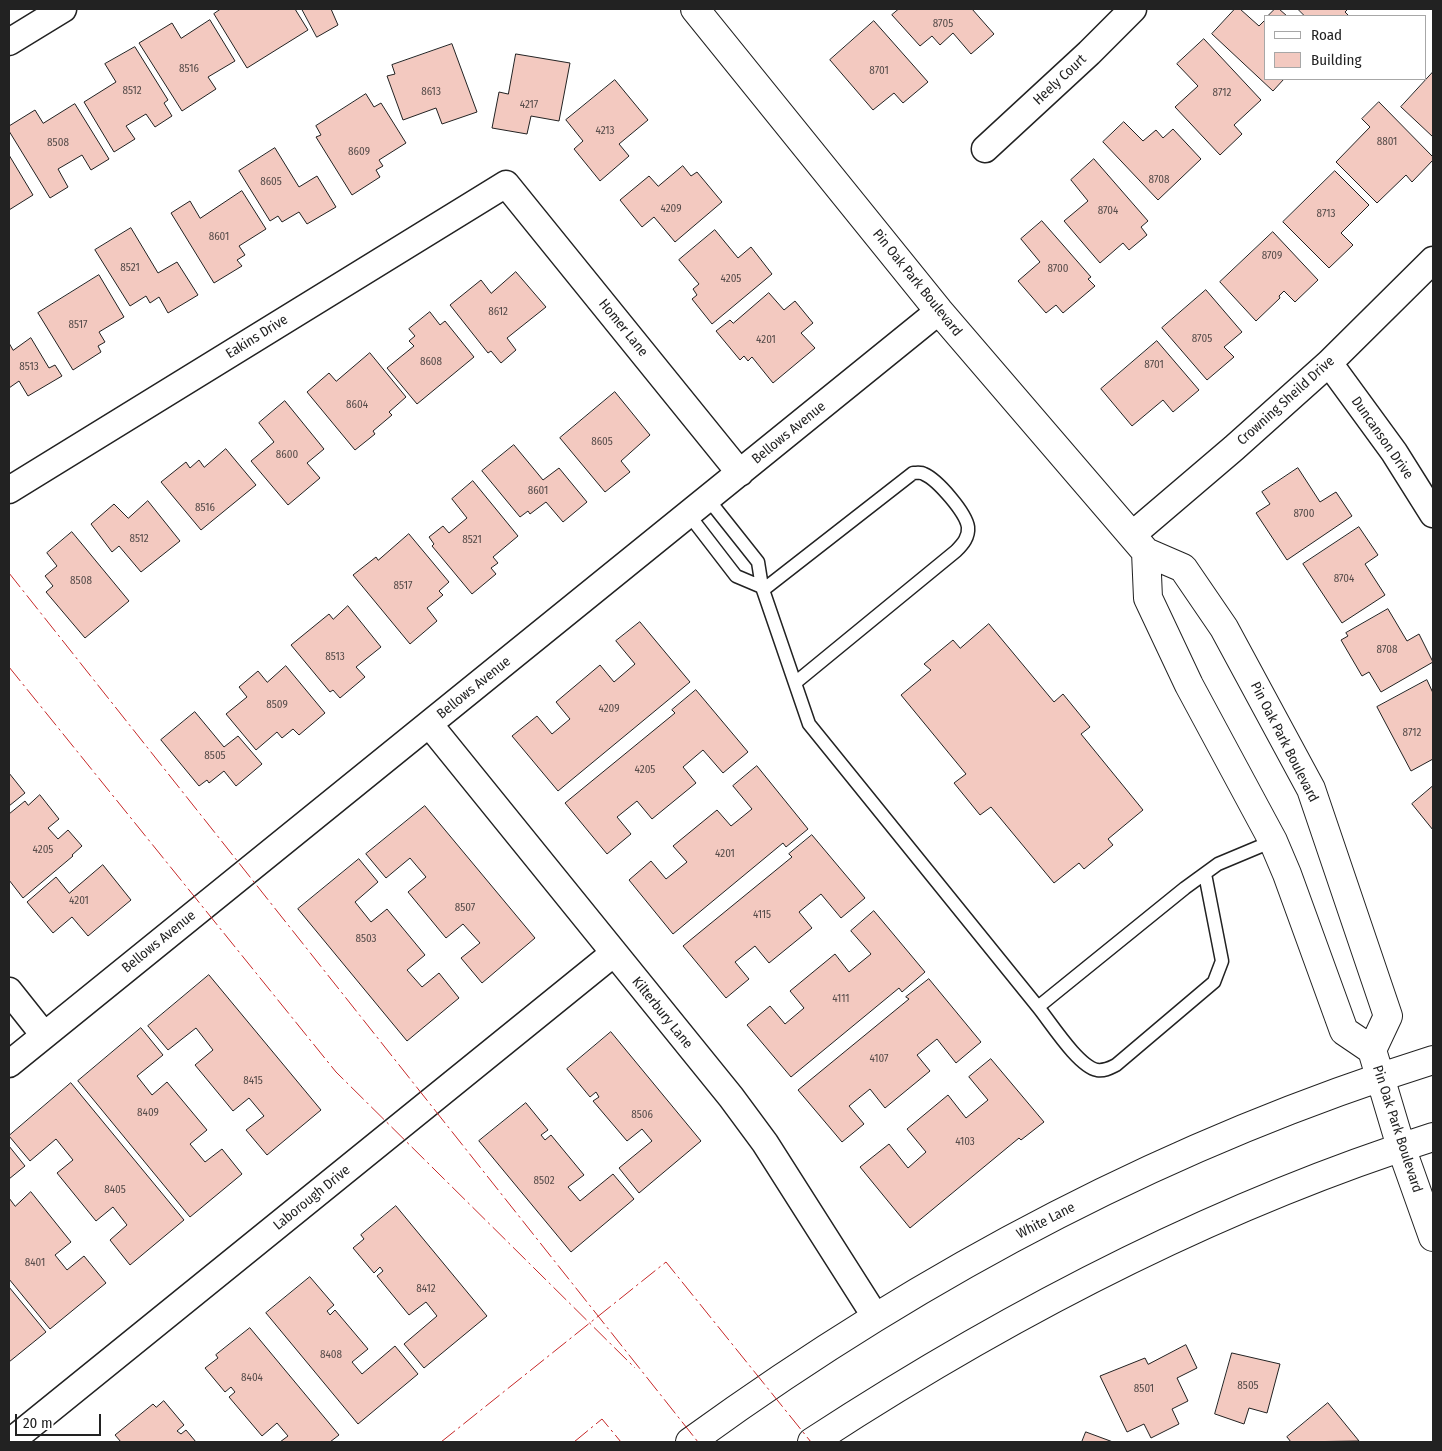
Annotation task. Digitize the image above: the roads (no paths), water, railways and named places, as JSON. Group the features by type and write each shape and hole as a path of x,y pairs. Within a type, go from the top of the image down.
{"street":[{"path":"9,42 63,9"},
{"name":"Pin Oak Park Boulevard","path":"694,9 939,312 1139,543 1183,568 1224,628 1311,789 1388,1016 1372,1050"},
{"name":"Heely Court","path":"985,149 1089,54 1133,9"},
{"name":"Homer Lane","path":"506,184 740,473"},
{"name":"Eakins Drive","path":"9,490 506,184"},
{"name":"Crowning Sheild Drive","path":"1139,543 1234,448 1329,363 1433,260"},
{"name":"Bellows Avenue","path":"9,1064 939,312"},
{"name":"Duncanson Drive","path":"1329,363 1394,452 1433,514"},
{"name":"Pin Oak Park Boulevard","path":"1139,543 1148,598 1189,685 1273,841 1287,874 1344,1031 1372,1050 1401,1147 1433,1237"},
{"name":"Kilterbury Lane","path":"429,724 765,1143 875,1316"},
{"name":"Laborough Drive","path":"10,1442 614,953"},
{"path":"9,991 44,1035"},
{"name":"White Lane","path":"690,1442 763,1389 875,1316 1042,1222 1171,1159 1254,1124 1380,1076 1433,1060"},
{"path":"812,1442 905,1382 1072,1288 1193,1230 1275,1195 1401,1147 1433,1137"}],"lane":[{"path":"762,588 913,473 922,472 933,479 966,517 968,530 964,543 956,551 795,683"},
{"path":"698,507 736,576 762,588"},
{"path":"698,507 758,562 762,588 809,724 1084,1064 1096,1070 1107,1070 1116,1065 1214,982 1220,971 1222,961 1205,874"},
{"path":"1038,1007 1218,864 1273,841"}]}
